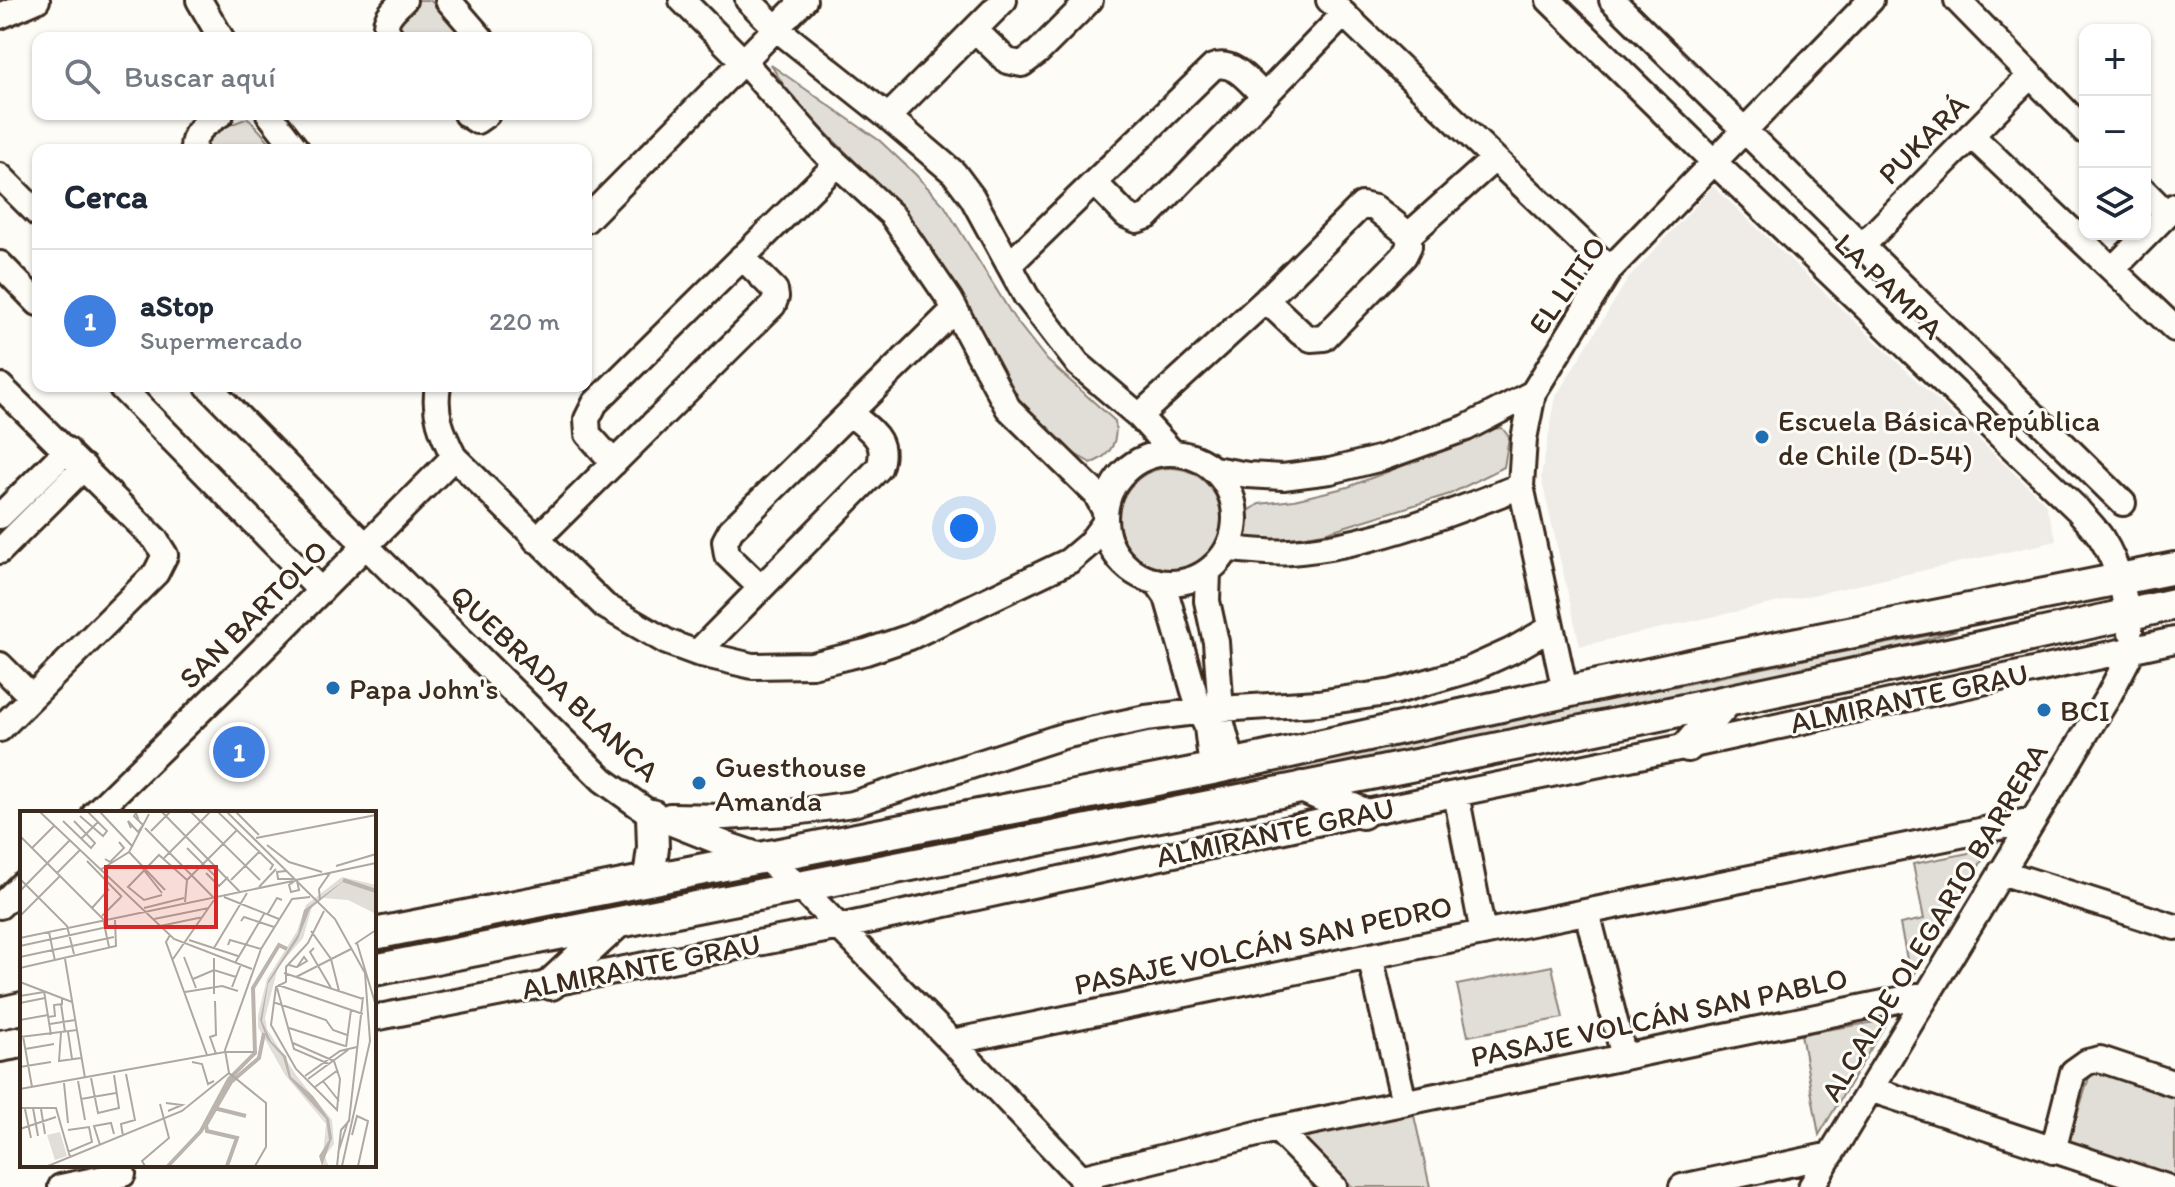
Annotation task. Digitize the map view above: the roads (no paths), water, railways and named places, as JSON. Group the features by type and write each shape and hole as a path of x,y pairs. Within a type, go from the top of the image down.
{"main road":[{"path":"376,934 1222,767 1565,691 2175,568"},
{"name":"ALMIRANTE GRAU","path":"376,970 1727,701 2175,604"},
{"path":"1688,746 1727,701"},
{"path":"1302,787 1362,813"},
{"path":"649,878 653,848 652,815"},
{"path":"551,984 618,922"},
{"path":"0,1013 20,1008"},
{"path":"0,1046 20,1042"}],"street":[{"path":"0,16 37,0"},
{"path":"199,0 218,32"},
{"path":"387,32 389,13 404,0"},
{"path":"448,0 476,32"},
{"path":"437,392 435,402 440,430 454,457 605,606 667,642 697,653 752,666 812,665 866,652 910,637 1069,561 1089,544 1104,517 1111,487 1127,468 1148,456 1172,452 1194,457 1214,469 1227,485 1235,506 1235,528 1228,549 1208,571 1183,582 1142,577 1119,559 1112,549 1104,517 1096,494 1008,408 955,309 892,215 837,164 743,61 682,0"},
{"path":"748,0 776,28 954,173 972,197 1026,296 1078,364 1139,416 1172,452"},
{"path":"592,214 804,0"},
{"path":"888,117 1004,0"},
{"path":"975,30 1007,61 1022,64 1090,0"},
{"name":"LA PAMPA","path":"1549,0 2078,510 2101,536 2120,579 2133,649"},
{"name":"EL LITIO","path":"1565,691 1521,486 1524,439 1533,393 1610,269 1871,0"},
{"path":"1957,0 2079,125"},
{"name":"LA PAMPA","path":"1618,2 1861,247 2123,503"},
{"path":"1095,183 1126,215 1137,220 1148,216 1264,96 1336,7 1610,269"},
{"path":"1009,265 1213,67 1231,65 1264,96"},
{"name":"PUKARÁ","path":"1861,247 2030,76"},
{"path":"192,144 196,133 213,120"},
{"path":"274,120 292,144"},
{"path":"1971,135 2175,329"},
{"path":"1266,300 1301,333 1311,339 1324,338 1404,256 1409,246 1409,235 1494,159"},
{"path":"614,463 588,434 587,419 595,403 837,164"},
{"path":"0,176 32,208"},
{"path":"2113,269 2171,210 2151,196"},
{"path":"1139,416 1266,300 1362,205 1375,208 1409,235"},
{"path":"536,540 773,305 775,290 742,257"},
{"path":"0,264 32,297"},
{"path":"761,588 727,555 725,541 731,530 955,309"},
{"path":"0,386 155,539 165,555 156,573 0,729"},
{"path":"126,392 321,591"},
{"name":"QUEBRADA BLANCA","path":"214,392 603,780 652,815 763,857 800,887 1085,1182"},
{"path":"1214,469 1283,477 1330,471 1382,458 1466,428 1533,393"},
{"path":"697,653 879,468 883,456 881,442 850,413"},
{"path":"0,516 67,450"},
{"name":"SAN BARTOLO","path":"97,811 454,457"},
{"path":"0,551 84,467"},
{"path":"1228,549 1288,553 1372,538 1521,486"},
{"path":"1069,561 1119,559"},
{"path":"1208,571 1207,601 1216,642 1210,711"},
{"path":"1156,581 1167,597 1210,711 1222,724 1222,767"},
{"path":"652,815 725,817 853,804 1063,736 1146,718 1318,703 1393,692 1469,670 1551,628"},
{"name":"ALMIRANTE GRAU","path":"376,1018 840,927 2133,649 2173,644"},
{"name":"ALCALDE OLEGARIO BARRERA","path":"1811,1187 2109,695 2133,649"},
{"path":"0,665 32,697"},
{"path":"1456,794 1483,933"},
{"name":"PASAJE VOLCÁN SAN PEDRO","path":"952,1042 2033,820"},
{"path":"2001,872 2175,927"},
{"path":"0,906 20,886"},
{"path":"1587,912 1624,1057"},
{"path":"1370,956 1404,1102"},
{"name":"PASAJE VOLCÁN SAN PABLO","path":"1085,1182 1277,1129 1927,994"},
{"path":"2053,1151 2073,1072 2087,1062 2100,1059 2175,1084"},
{"path":"1870,1089 2166,1187"},
{"path":"1277,1129 1334,1187"},
{"path":"1682,1187 1831,1155"},
{"path":"61,1187 123,1175"}],"place":[{"name":"Escuela Básica República de Chile (D-54)","path":"1762,437"},
{"name":"Papa John's","path":"333,688"},
{"name":"BCI","path":"2044,710"},
{"name":"aStop","path":"239,752"},
{"name":"Guesthouse Amanda","path":"699,783"}]}
